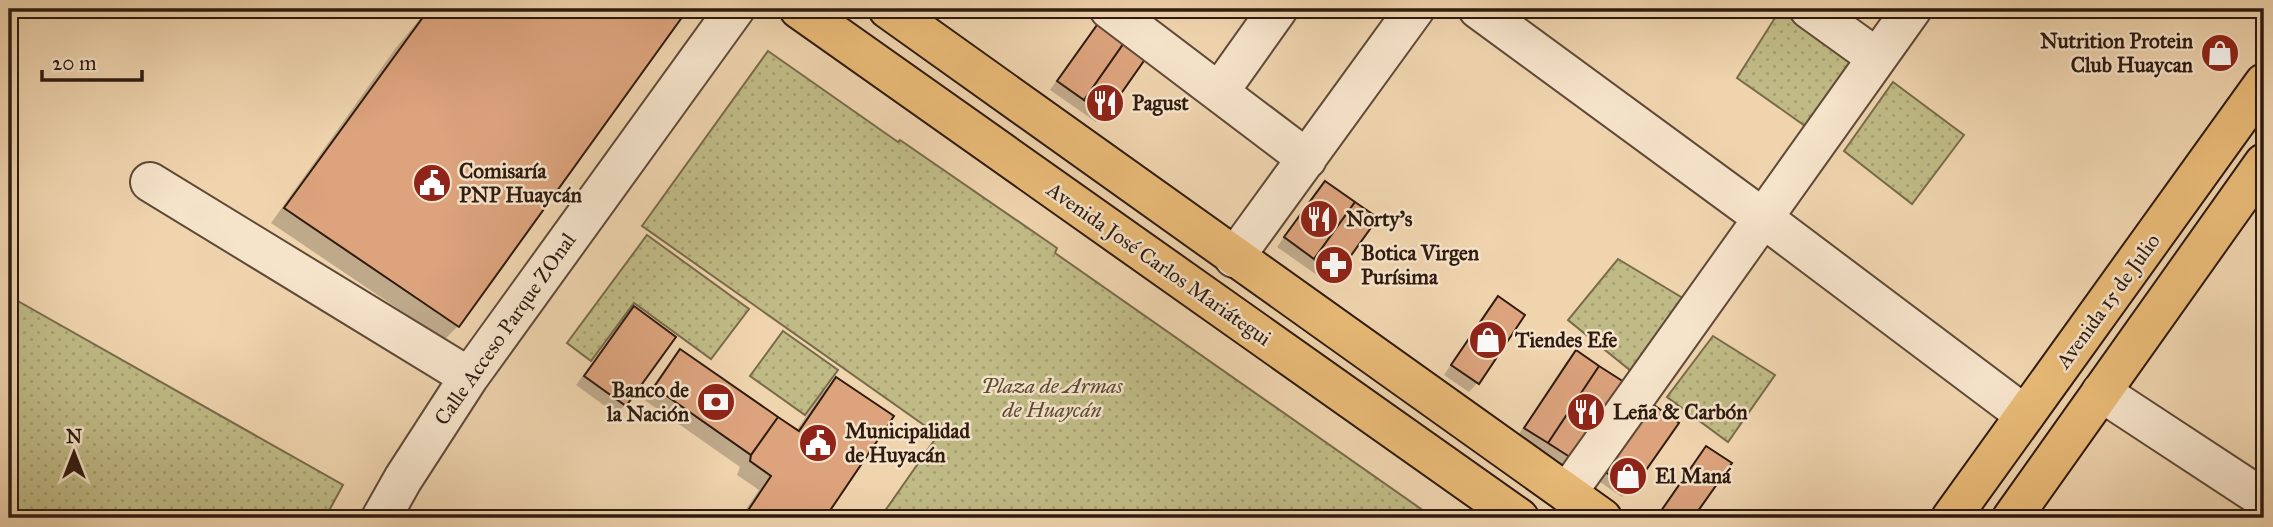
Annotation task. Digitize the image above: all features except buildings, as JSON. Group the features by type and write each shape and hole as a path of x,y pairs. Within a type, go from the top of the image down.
{"main road":[{"name":"Avenida José Carlos Mariátegui","path":"799,9 1519,518"},
{"path":"912,16 1234,258 1602,518"},
{"name":"Avenida 15 de Julio","path":"1951,518 2264,83"},
{"path":"2012,518 2264,163"}],"street":[{"name":"Calle Acceso Parque ZOnal","path":"381,518 469,377 735,9"},
{"path":"1109,9 1307,159"},
{"path":"1219,92 1278,9"},
{"path":"1234,258 1415,9"},
{"path":"1478,9 2025,415"},
{"path":"1809,9 1877,58"},
{"path":"1567,493 1912,9"},
{"path":"150,182 469,377"},
{"path":"2101,392 2264,499"}],"green space":[{"path":"1780,10 1854,56 1808,128 1737,78"},
{"name":"Plaza de Armas de Huaycán","path":"768,51 1057,248 1055,253 1434,518 880,518 938,435 642,226"},
{"path":"1893,82 1964,135 1912,204 1844,151"},
{"path":"647,235 749,309 711,359 634,303 591,361 567,343"},
{"path":"1618,259 1686,300 1631,371 1568,320"},
{"path":"9,296 343,485 325,518 9,518"},
{"path":"783,331 838,370 805,415 750,376"},
{"path":"1713,336 1775,375 1728,442 1667,397"}],"place":[{"name":"Nutrition Protein Club Huaycan","path":"2220,53"},
{"name":"Pagust","path":"1105,103"},
{"name":"Comisaría PNP Huaycán","path":"432,183"},
{"name":"Norty's","path":"1319,219"},
{"name":"Botica Virgen Purísima","path":"1334,265"},
{"name":"Tiendes Efe","path":"1488,340"},
{"name":"Banco de la Nación","path":"716,402"},
{"name":"Leña & Carbón","path":"1586,412"},
{"name":"Municipalidad de Huyacán","path":"818,443"},
{"name":"El Maná","path":"1628,476"}]}
